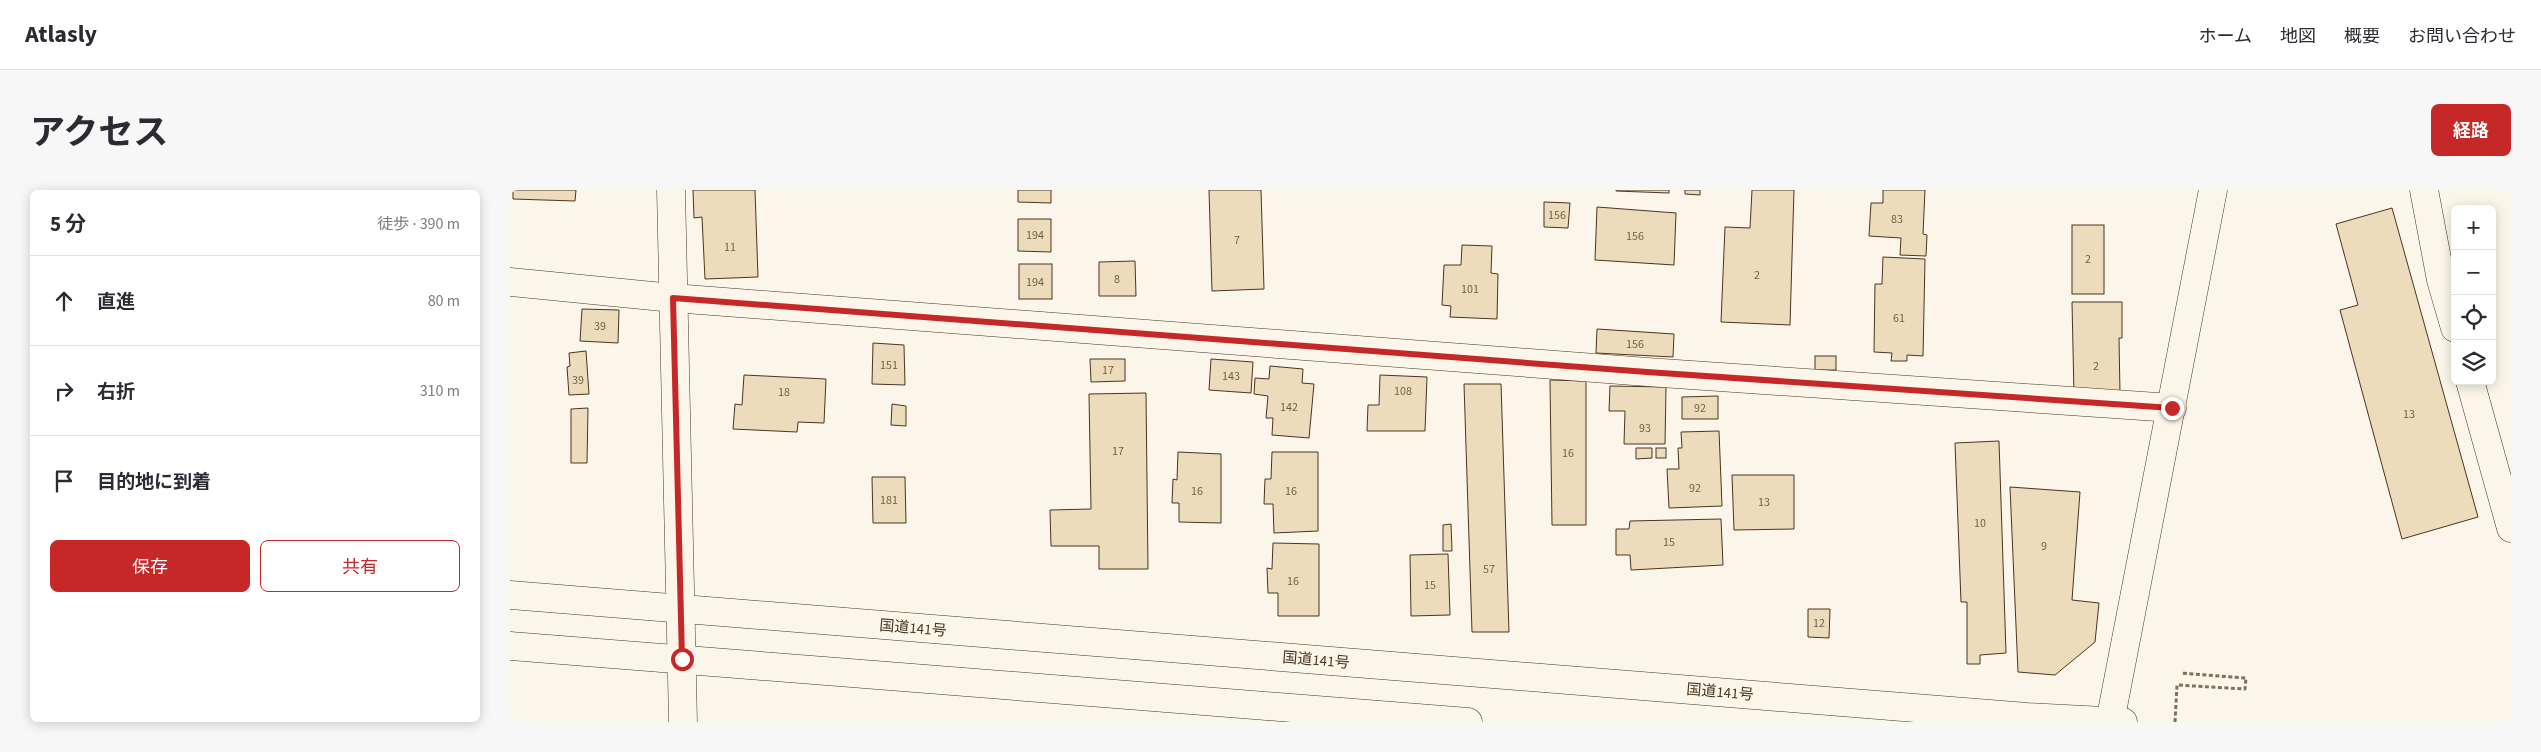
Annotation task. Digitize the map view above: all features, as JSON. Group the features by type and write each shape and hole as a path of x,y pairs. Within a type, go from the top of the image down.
{"main road":[{"path":"670,190 683,722"},
{"path":"2114,722 2213,190"},
{"path":"2424,190 2441,280 2451,314"},
{"path":"510,282 673,298 1647,372 2172,408"},
{"path":"2471,385 2511,528"},
{"name":"国道141号","path":"510,596 2027,717 2114,722"},
{"path":"510,646 1468,722"}],"path":[{"path":"2175,722 2177,685 2245,689 2246,678 2181,673"}],"building":[{"path":"513,190 576,190 575,201 513,199"},
{"path":"693,190 755,190 758,277 705,279 702,217 694,218"},
{"path":"1018,190 1051,190 1051,203 1018,202"},
{"path":"1209,190 1261,190 1264,289 1212,291"},
{"path":"1669,190 1669,193 1616,191"},
{"path":"1685,190 1700,190 1700,195 1685,194"},
{"path":"1752,190 1794,190 1790,325 1721,322 1725,227 1750,228"},
{"path":"1883,190 1925,190 1923,234 1927,235 1926,256 1900,255 1901,238 1869,236 1871,203 1883,203"},
{"path":"1544,202 1570,203 1568,228 1544,227"},
{"path":"1597,207 1676,213 1674,265 1595,260"},
{"path":"2392,208 2478,517 2402,539 2340,310 2358,305 2336,224"},
{"path":"1018,219 1051,219 1051,252 1018,251"},
{"path":"2072,225 2104,225 2104,294 2072,294"},
{"path":"1462,245 1492,246 1491,273 1498,274 1497,319 1450,317 1451,306 1442,305 1444,265 1461,265"},
{"path":"1883,257 1925,259 1923,356 1907,355 1907,361 1891,361 1892,353 1874,352 1875,284 1882,284"},
{"path":"1135,261 1136,296 1099,296 1099,262"},
{"path":"1019,264 1052,264 1052,299 1019,299"},
{"path":"2072,302 2122,302 2122,338 2119,338 2120,394 2074,395"},
{"path":"582,309 619,310 618,343 580,341"},
{"path":"1597,329 1674,334 1673,357 1596,353"},
{"path":"873,343 904,345 905,385 872,384"},
{"path":"586,351 589,394 569,395 567,367 570,366 569,353"},
{"path":"1815,356 1836,356 1836,370 1815,370"},
{"path":"1090,359 1125,359 1125,381 1091,382"},
{"path":"1211,359 1253,362 1251,393 1209,390"},
{"path":"1270,366 1303,369 1302,383 1314,384 1309,438 1272,435 1273,418 1266,418 1268,396 1254,394 1255,378 1269,379"},
{"path":"744,375 826,379 824,423 798,422 797,432 733,429 735,404 742,405"},
{"path":"1380,375 1427,377 1425,431 1367,431 1368,405 1379,405"},
{"path":"1550,380 1586,381 1586,525 1552,525"},
{"path":"1464,384 1501,384 1509,632 1472,632"},
{"path":"1610,386 1666,387 1665,444 1624,444 1625,411 1609,411"},
{"path":"1146,393 1148,569 1099,569 1099,546 1051,546 1050,510 1091,509 1089,394"},
{"path":"1718,396 1718,419 1682,419 1682,397"},
{"path":"892,404 906,406 906,426 891,425"},
{"path":"588,408 587,463 571,463 571,409"},
{"path":"1719,431 1722,506 1669,508 1667,469 1679,469 1678,448 1682,448 1681,432"},
{"path":"1999,441 2006,653 1980,655 1980,664 1967,664 1967,602 1961,602 1955,443"},
{"path":"1636,448 1652,448 1652,458 1636,459"},
{"path":"1656,448 1666,448 1666,458 1656,458"},
{"path":"1178,452 1221,454 1221,523 1179,522 1179,503 1172,503 1173,479 1177,480"},
{"path":"1272,452 1318,452 1318,531 1274,533 1273,504 1264,504 1265,479 1271,479"},
{"path":"1732,475 1794,475 1794,529 1734,530"},
{"path":"872,477 905,477 906,523 873,523"},
{"path":"2010,487 2080,492 2072,600 2099,603 2095,642 2055,675 2018,672"},
{"path":"1721,519 1723,565 1631,570 1630,555 1616,555 1616,529 1629,529 1630,521"},
{"path":"1451,524 1452,551 1443,551 1443,525"},
{"path":"1273,543 1319,544 1319,616 1278,616 1278,593 1268,593 1267,568 1272,569"},
{"path":"1448,554 1450,615 1411,616 1410,555"},
{"path":"1808,609 1830,609 1829,638 1808,637"}],"route":[{"path":"682,659 673,298 1647,372 2172,408"}]}
